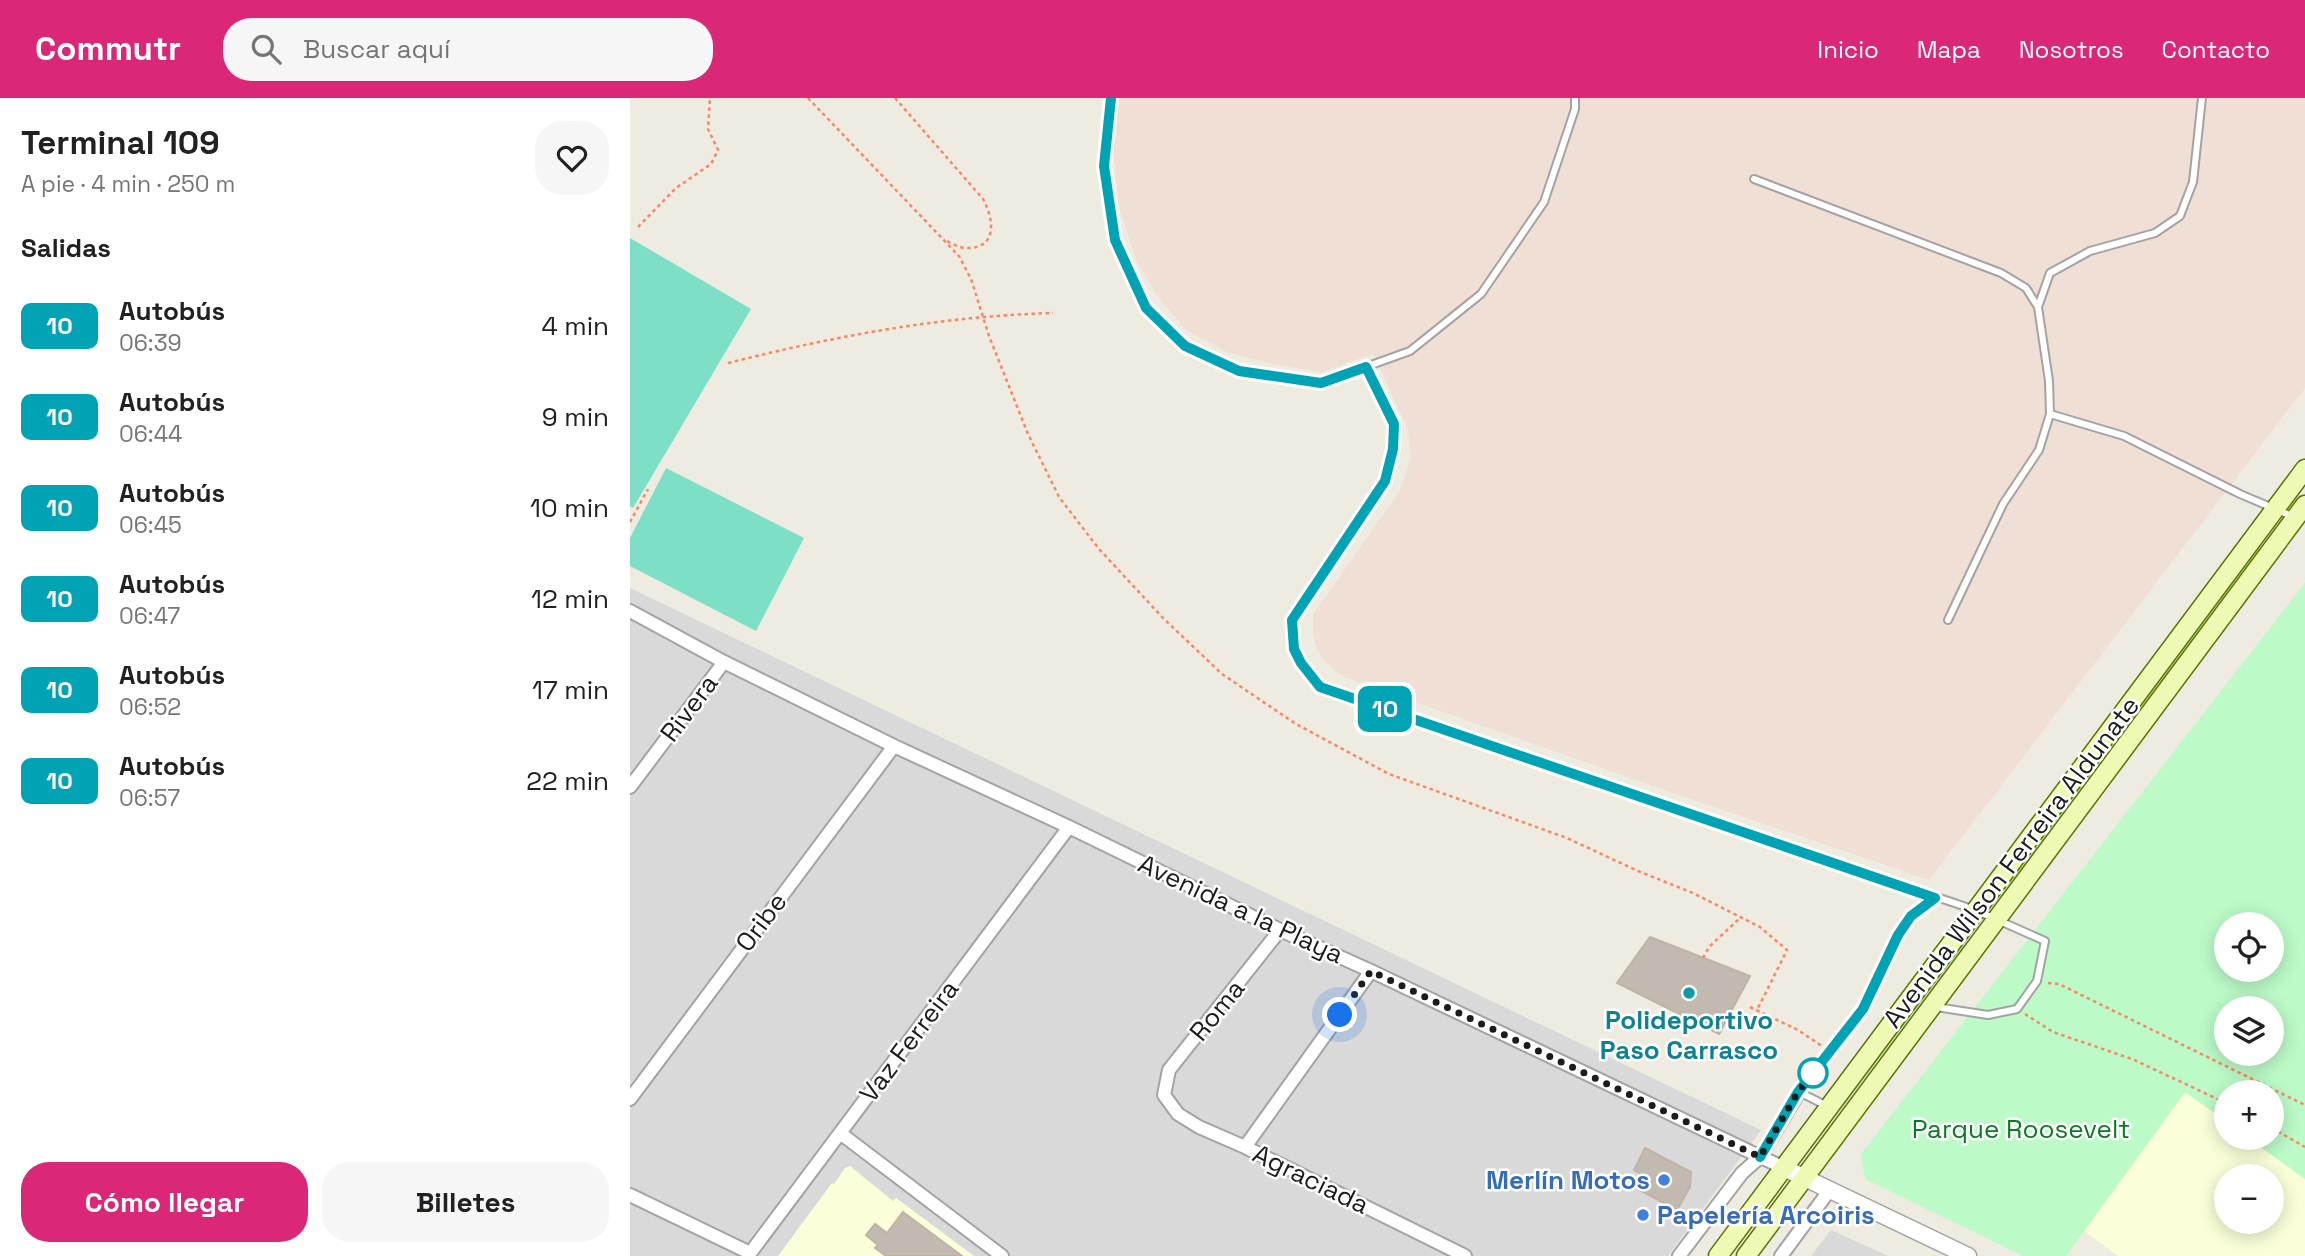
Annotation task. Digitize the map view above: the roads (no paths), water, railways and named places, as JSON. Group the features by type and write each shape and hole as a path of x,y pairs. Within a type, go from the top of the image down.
{"main road":[{"name":"Avenida Wilson Ferreira Aldunate","path":"1718,1256 2305,469"},
{"name":"Avenida Wilson Ferreira Aldunate","path":"1746,1256 2300,511"}],"street":[{"name":"Avenida a la Playa","path":"630,611 724,662 894,746 1968,1256"},
{"name":"Rivera","path":"630,787 724,662"},
{"name":"Oribe","path":"630,1099 894,746"},
{"name":"Vaz Ferreira","path":"749,1255 1069,827"},
{"name":"Roma","path":"1164,1094 1169,1070 1280,930"},
{"path":"1245,1147 1371,971"},
{"path":"1679,1256 1742,1173 1760,1157 1798,1092"},
{"name":"Agraciada","path":"1164,1094 1178,1114 1199,1127 1465,1256"},
{"path":"840,1133 1002,1256"},
{"path":"1781,1256 1829,1191"},
{"path":"630,1195 749,1255"}],"lane":[{"path":"1111,98 1104,166 1115,240 1146,308 1185,346 1239,371 1321,383 1410,351 1481,294 1544,202 1575,109 1576,98"},
{"path":"2038,307 2050,273 2090,251 2155,233 2180,216 2193,182 2202,98"},
{"path":"1754,179 2001,272 2026,288 2038,307 2049,381 2050,414 2039,450 2003,505 1948,620"},
{"path":"1366,367 1394,424 1393,449 1385,481 1292,620 1294,649 1301,663 1320,687 1975,910 2045,941 2037,981 2017,1009 1988,1015 1930,1007"},
{"path":"2050,414 2124,436 2240,494 2276,507 2300,511"},
{"path":"1829,1107 1798,1092 1863,1009 1898,935 1911,916 1935,898"}],"place":[{"name":"Polideportivo Paso Carrasco","path":"1689,993"},
{"name":"Merlín Motos","path":"1664,1180"},
{"name":"Papelería Arcoiris","path":"1643,1215"}],"park label":[{"name":"Parque Roosevelt","path":"2021,1129"}]}
